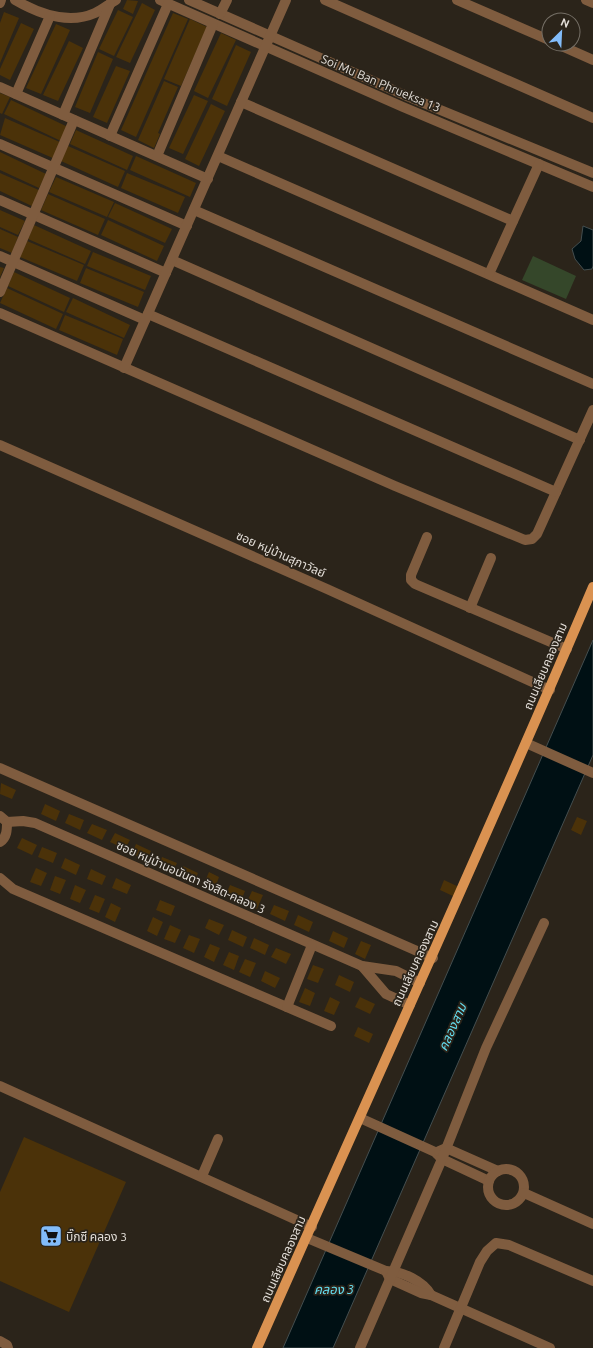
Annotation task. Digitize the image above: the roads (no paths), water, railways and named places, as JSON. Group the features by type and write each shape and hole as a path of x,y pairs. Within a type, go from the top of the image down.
{"main road":[{"name":"ถนนเลียบคลองสาม","path":"257,1348 410,1005 433,958 550,690 593,587"}],"street":[{"path":"15,0 36,11 50,16 76,18 95,13 113,2"},
{"name":"Soi Mu Ban Phrueksa 13","path":"189,0 409,97 593,173"},
{"path":"220,14 226,0"},
{"path":"124,368 286,0"},
{"path":"325,0 593,118"},
{"path":"458,0 541,36"},
{"path":"586,0 593,3"},
{"path":"63,115 113,2"},
{"path":"110,136 164,2"},
{"name":"Soi Mu Ban Phrueksa 13","path":"164,2 593,187"},
{"path":"16,94 50,16"},
{"path":"157,156 213,24"},
{"path":"575,52 593,60"},
{"path":"0,87 208,179"},
{"path":"241,102 513,221"},
{"path":"0,292 74,120"},
{"path":"0,144 187,226"},
{"path":"218,156 593,320"},
{"path":"489,274 539,164"},
{"path":"0,200 166,273"},
{"path":"194,210 593,384"},
{"path":"0,256 147,317 556,492"},
{"path":"172,260 580,440"},
{"path":"0,313 124,368 525,540 532,539 537,534 593,410"},
{"name":"ซอย หมู่บ้านสุภาวัลย์","path":"0,445 382,613 550,690"},
{"path":"427,537 411,575 411,580 415,584 567,649"},
{"path":"470,608 491,558"},
{"path":"526,743 593,773"},
{"path":"0,768 433,958"},
{"path":"0,842 6,836 4,819"},
{"name":"ซอย หมู่บ้านอนันดา รังสิต-คลอง 3","path":"4,819 35,823 362,966 396,971 420,983"},
{"path":"0,878 13,889 331,1026"},
{"path":"360,1348 388,1272 436,1154 446,1148 486,1048 544,923"},
{"path":"287,1007 312,945"},
{"name":"ซอย หมู่บ้านอนันดา รังสิต-คลอง 3","path":"362,966 386,994 410,1005"},
{"path":"0,1086 312,1227"},
{"path":"360,1118 489,1181"},
{"path":"202,1176 218,1139"},
{"path":"446,1148 498,1171 510,1170 516,1172 524,1181 524,1193 516,1203 503,1205 492,1199 488,1187 489,1181 498,1171"},
{"path":"524,1193 593,1224"},
{"path":"307,1238 388,1272 426,1286 431,1295 550,1348"},
{"path":"444,1348 480,1262 487,1251 496,1243 509,1245 593,1281"}],"water":[{"path":"583,226 593,230 593,266 592,269 584,270 575,259 572,249 581,241"},
{"name":"คลอง 3","path":"593,640 593,755 333,1348 283,1348"}],"place":[{"name":"บิ๊กซี คลอง 3","path":"51,1236"}],"water label":[{"name":"คลองสาม","path":"452,1027"}]}
